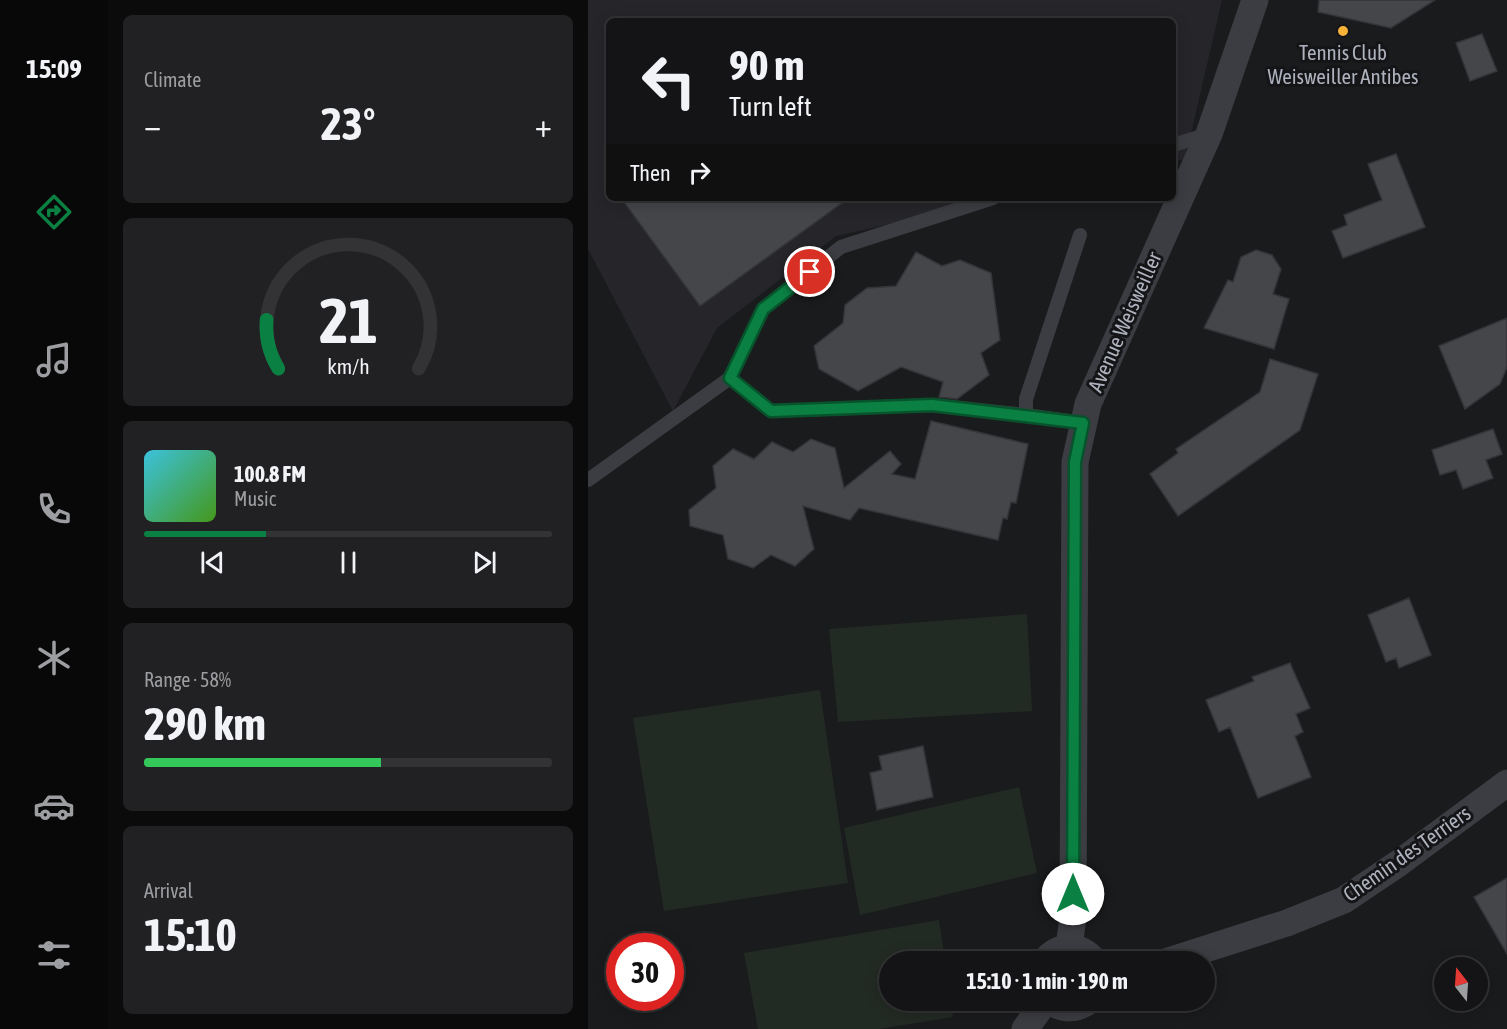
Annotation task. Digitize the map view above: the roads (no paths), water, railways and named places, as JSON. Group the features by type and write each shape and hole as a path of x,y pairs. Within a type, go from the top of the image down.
{"street":[{"name":"Avenue Weisweiller","path":"1068,947 1073,918 1075,462 1088,404 1209,134 1256,0"},
{"name":"Chemin des Terriers","path":"1199,951 1287,923 1344,900 1399,863 1507,783"},
{"path":"1057,951 1068,947 1082,951"},
{"path":"1025,1029 1039,1011"}],"lane":[{"path":"1176,144 1209,134"},
{"path":"588,480 730,378 763,309 841,247 984,201"},
{"path":"1026,415 1026,399 1080,235"},
{"path":"730,378 771,411 932,405 1083,423"}],"place":[{"name":"Tennis Club Weisweiller Antibes","path":"1343,31"}]}
